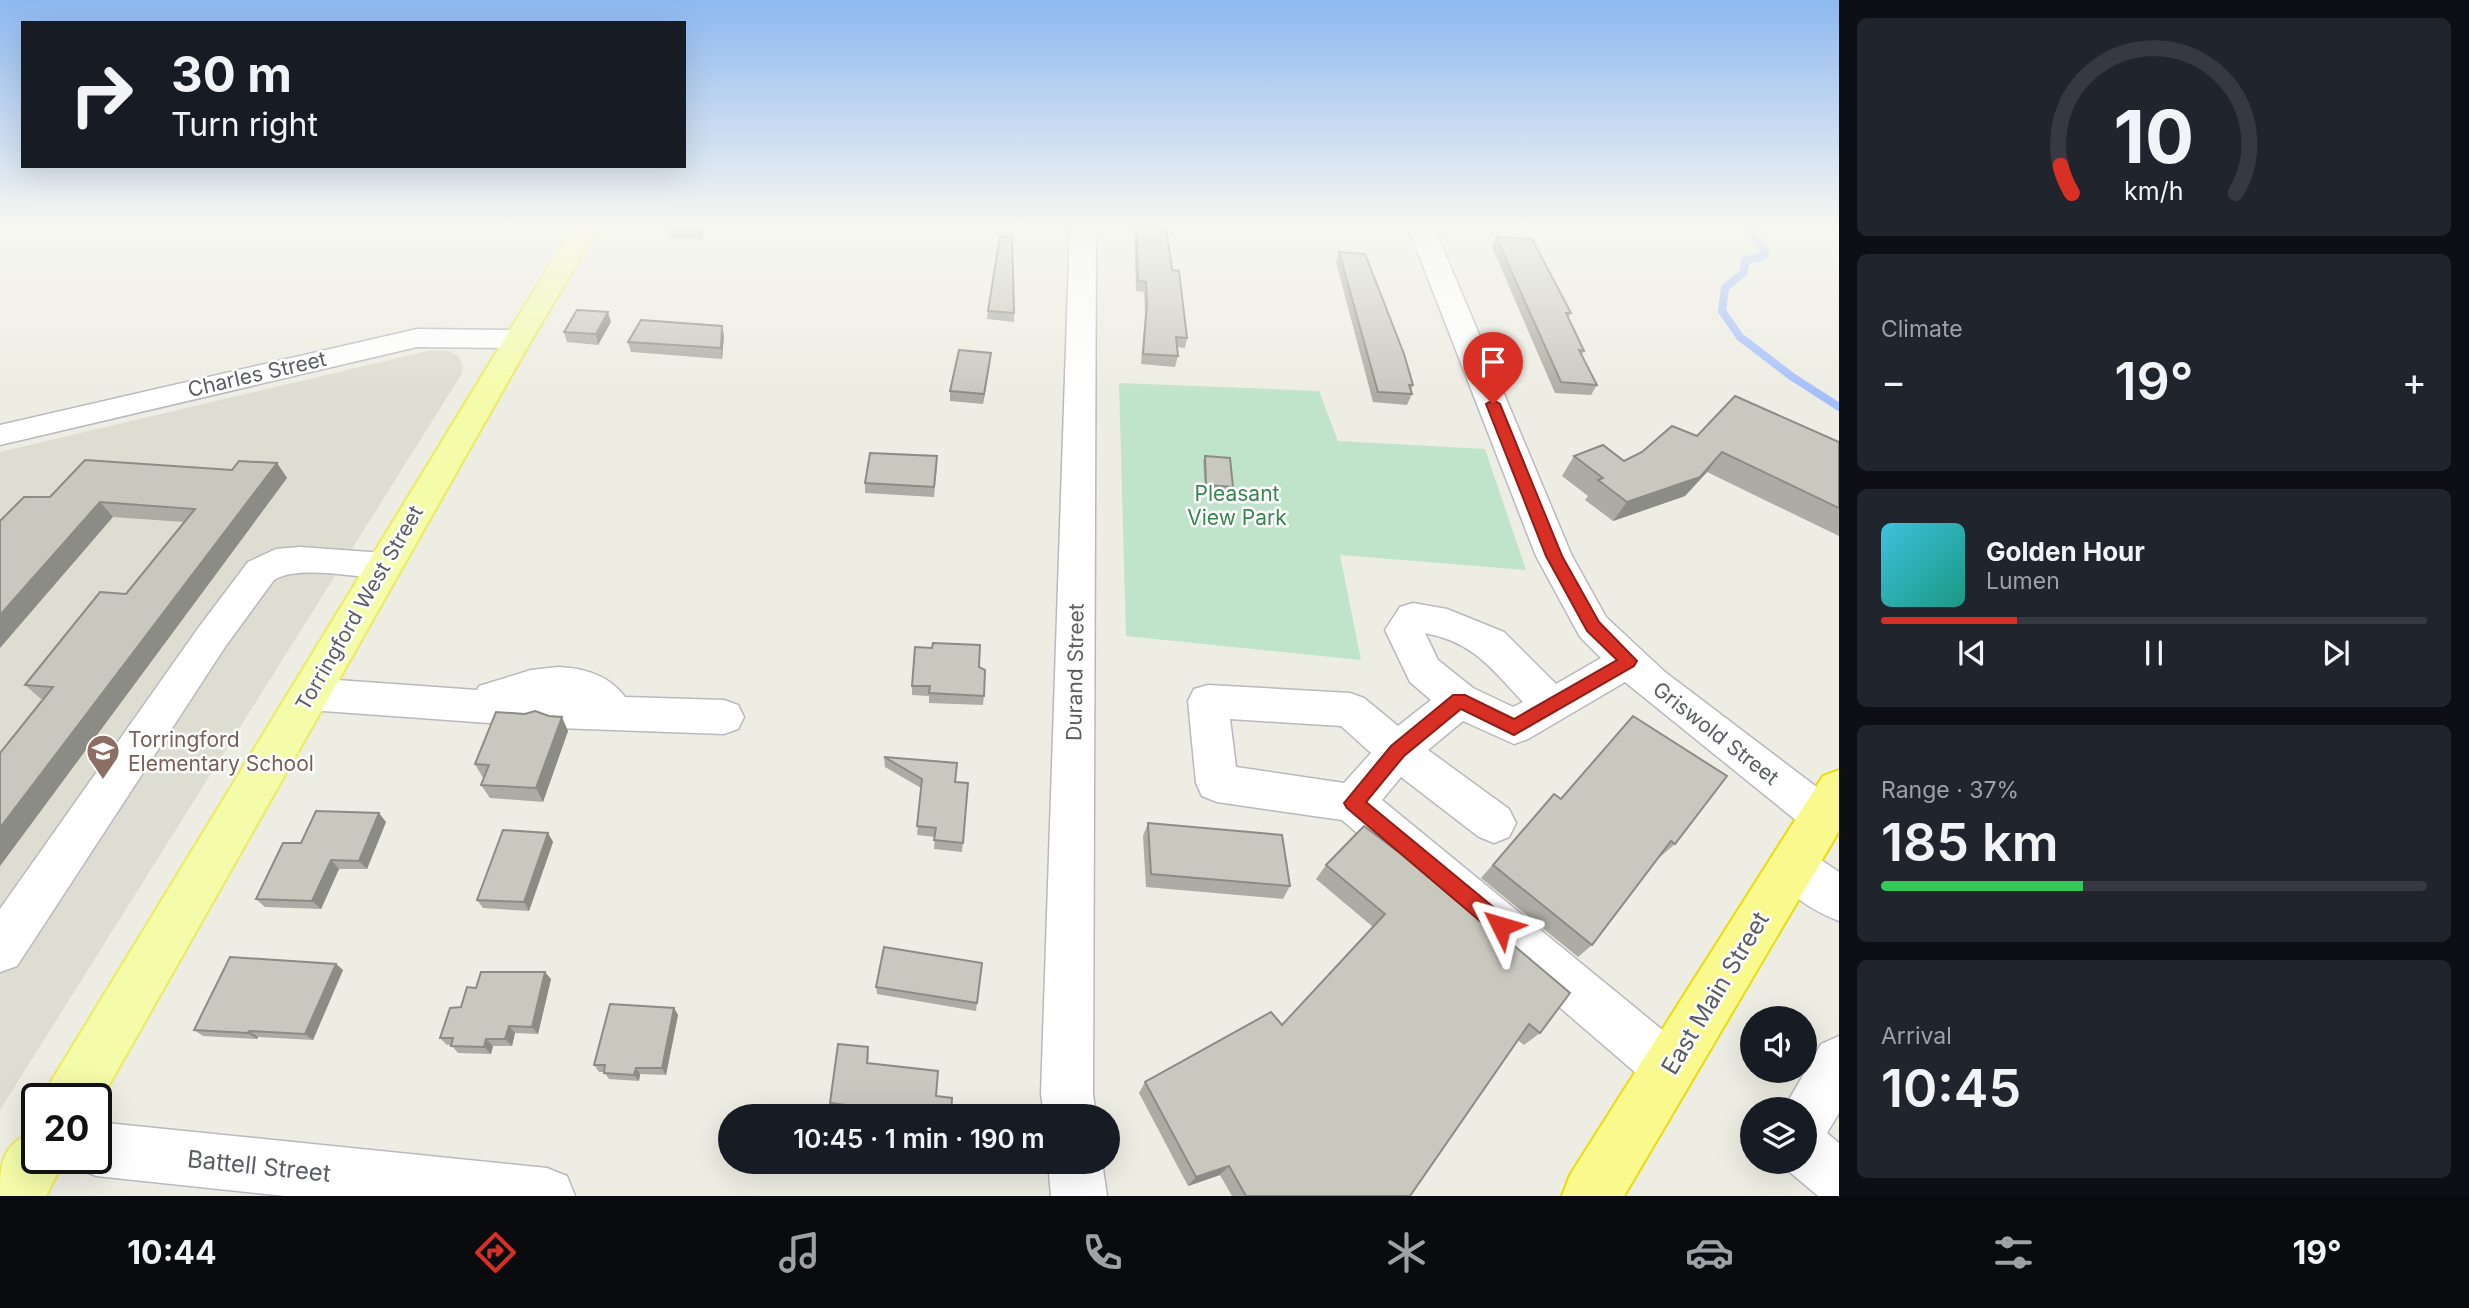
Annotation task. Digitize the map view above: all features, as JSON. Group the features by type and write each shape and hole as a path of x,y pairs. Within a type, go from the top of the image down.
{"highway":[{"name":"East Main Street","path":"1591,1196 1831,803"}],"main road":[{"name":"Torringford West Street","path":"80,1083 552,283"},
{"path":"13,1196 27,1174"}],"street":[{"name":"Durand Street","path":"1068,1104 1082,283"},
{"name":"Griswold Street","path":"1444,283 1554,556 1593,627 1651,683 1831,803"},
{"name":"Charles Street","path":"0,435 417,338 517,339"},
{"path":"0,949 261,571 276,562 300,560 384,566"},
{"path":"1552,706 1491,643 1447,624 1413,617 1404,630 1424,671 1459,700 1514,727 1552,706 1629,661"},
{"path":"471,706 526,686 558,683 598,693 614,713"},
{"path":"309,694 471,706 724,718"},
{"path":"1353,803 1398,751 1459,700"},
{"path":"1494,823 1398,751 1350,710 1208,701 1217,783 1353,803 1669,1068"},
{"path":"1793,866 1839,899"},
{"path":"1817,1101 1839,1062"},
{"name":"Battell Street","path":"112,1151 547,1196"},
{"path":"1817,1160 1839,1178"},
{"path":"1076,1174 1079,1196"}],"shaded area":[{"name":"Torringford Elementary School","path":"431,350 449,351 459,357 463,366 461,375 0,1110 0,452"}],"green space":[{"name":"Pleasant View Park","path":"1119,383 1319,391 1338,441 1485,449 1526,570 1340,555 1361,660 1126,636"}],"building":[{"path":"993,283 1013,283 1014,313 988,311"},
{"path":"1146,283 1180,283 1187,338 1176,337 1178,356 1143,354"},
{"path":"1348,283 1376,283 1413,385 1409,385 1412,394 1378,392"},
{"path":"1517,283 1555,283 1571,313 1566,313 1584,351 1579,350 1597,385 1561,382"},
{"path":"577,310 608,312 596,334 564,332"},
{"path":"641,320 722,326 721,348 628,342"},
{"path":"959,350 991,353 984,394 950,391"},
{"path":"1735,396 1839,442 1839,508 1722,452 1700,477 1627,502 1598,480 1603,478 1574,456 1603,445 1624,461 1642,452 1672,426 1697,436"},
{"path":"870,453 937,456 934,487 865,483"},
{"path":"1205,456 1230,458 1233,487 1206,485"},
{"path":"85,460 232,470 239,461 277,463 0,828 0,753 53,687 25,685 100,592 126,594 195,509 100,502 0,615 0,521 24,497 50,497"},
{"path":"933,643 980,645 979,667 985,670 984,696 929,693 930,686 912,686 915,647 932,648"},
{"path":"535,711 562,717 536,788 481,785 489,765 475,764 496,712 525,714"},
{"path":"1633,716 1727,776 1675,844 1671,841 1592,945 1493,865 1554,794 1561,799"},
{"path":"884,757 957,763 955,782 968,783 963,843 934,840 936,828 917,826 922,779"},
{"path":"316,811 379,813 359,861 331,860 312,901 256,899 283,843 301,843"},
{"path":"1148,823 1282,835 1290,886 1151,874"},
{"path":"1364,826 1397,851 1399,849 1407,855 1570,993 1540,1033 1529,1024 1410,1196 1246,1196 1229,1166 1196,1177 1145,1082 1271,1012 1282,1025 1385,914 1326,865"},
{"path":"503,830 548,833 524,902 477,900"},
{"path":"884,947 982,963 977,1003 876,987"},
{"path":"230,957 336,964 305,1034 194,1030"},
{"path":"481,972 545,972 532,1027 509,1026 505,1039 486,1039 484,1047 451,1046 453,1038 440,1038 450,1008 461,1007 467,987 476,988"},
{"path":"610,1004 674,1008 662,1068 636,1068 634,1075 604,1073 605,1065 594,1065"},
{"path":"838,1044 868,1047 867,1063 938,1071 936,1096 952,1098 952,1104 830,1103"}],"waterway":[{"path":"1731,283 1725,288 1722,311 1740,337 1791,376 1839,407"}],"place":[{"name":"Torringford Elementary School","path":"103,781"}],"route":[{"path":"1493,404 1554,556 1593,627 1629,661 1514,727 1459,700 1398,751 1353,803 1501,926"}]}
